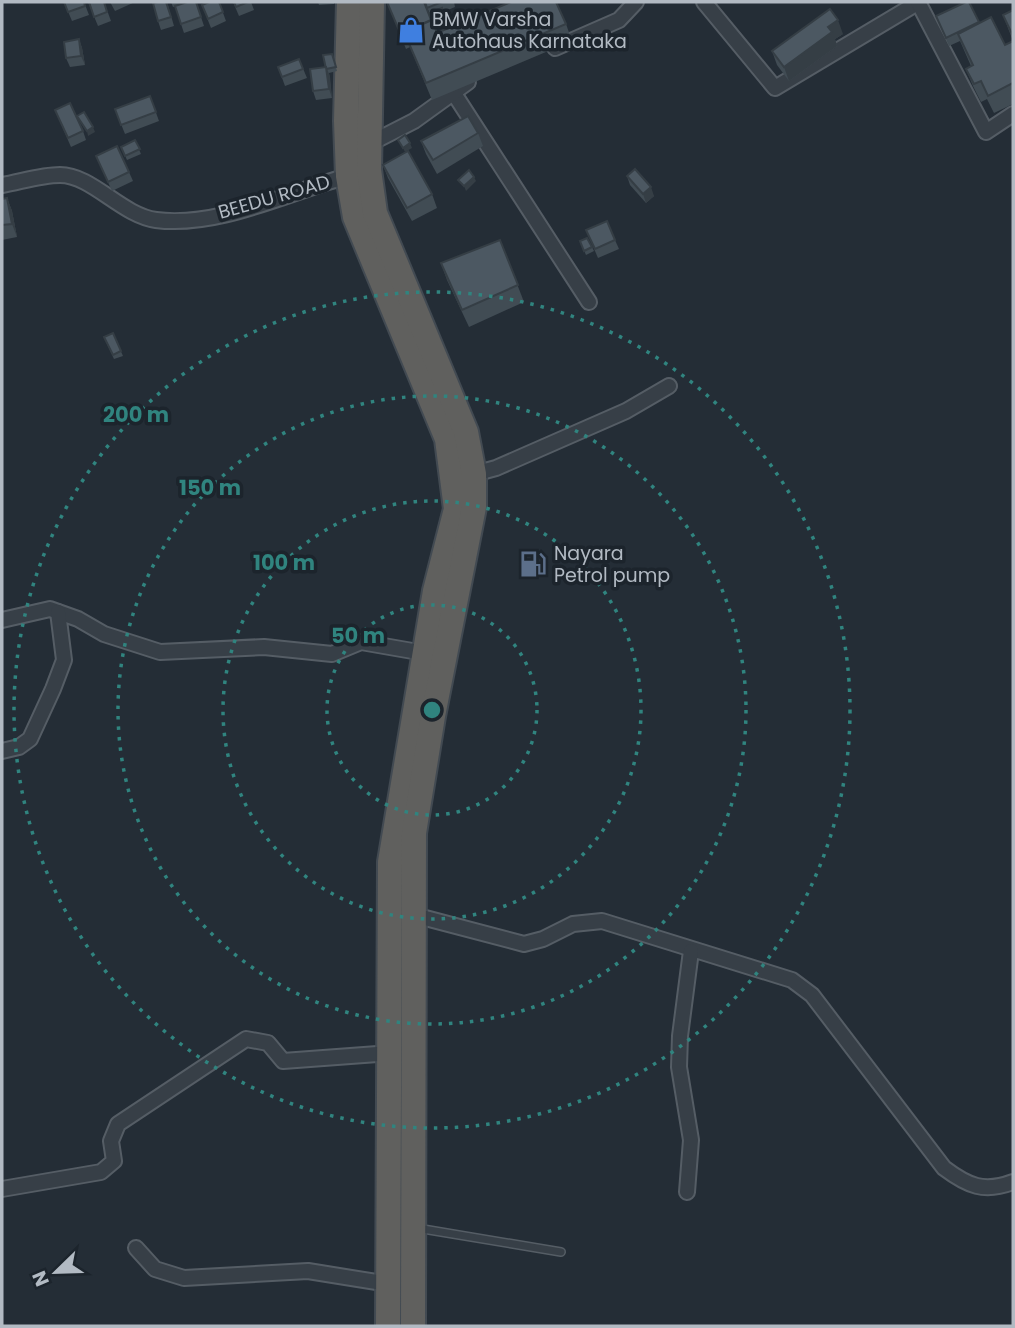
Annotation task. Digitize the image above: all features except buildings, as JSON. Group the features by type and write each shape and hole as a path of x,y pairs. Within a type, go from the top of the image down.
{"highway":[{"path":"349,2 348,176 355,217 368,255 447,439 456,509 435,591 390,862 388,1326"},
{"path":"372,2 369,144 375,214 466,432 474,474 474,507 433,716 414,833 413,1326"}],"street":[{"path":"538,55 619,20 636,2"},
{"path":"704,2 775,88 918,2 986,132 1013,114"},
{"path":"369,144 414,121 484,71"},
{"path":"453,92 589,302"},
{"name":"BEEDU ROAD","path":"2,185 62,175 85,184 130,212 154,219 183,221 289,197 314,185 348,176"},
{"path":"474,474 496,468 626,411 669,386"},
{"path":"2,620 50,609 78,619 104,634 160,652 264,647 332,654 361,642 424,653"},
{"path":"2,751 19,747 30,739 53,689 64,660 58,612"},
{"path":"414,915 524,944 543,939 573,925 601,921 691,951 792,980 812,995 944,1168 968,1185 985,1189 1013,1182"},
{"path":"687,1192 691,1140 682,1097 680,1036 691,951"},
{"path":"2,1189 101,1172 114,1161 111,1141 118,1124 246,1039 268,1043 283,1061 391,1053"},
{"path":"136,1248 155,1269 184,1278 308,1270 389,1284"}],"lane":[{"path":"413,1228 561,1252"}],"place":[{"name":"BMW Varsha Autohaus Karnataka","path":"411,30"},
{"name":"Nayara Petrol pump","path":"533,564"}]}
